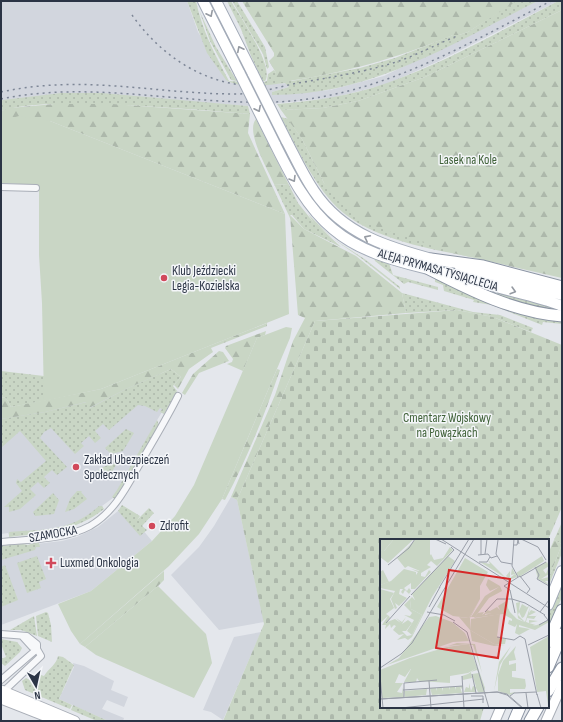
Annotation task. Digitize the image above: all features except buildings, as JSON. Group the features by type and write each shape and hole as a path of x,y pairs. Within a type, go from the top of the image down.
{"highway":[{"path":"430,264 483,266 559,297"},
{"path":"430,264 512,307 532,312 562,316"},
{"path":"549,640 562,610"},
{"path":"549,665 562,634"},
{"path":"549,689 562,668"},
{"path":"513,721 517,708"},
{"path":"513,721 520,708"},
{"path":"525,721 531,708"},
{"path":"530,721 537,708"}],"main road":[{"name":"ALEJA PRYMASA TYSIĄCLECIA","path":"203,1 292,177 308,201 332,229 380,255 430,264 559,297"},
{"name":"ALEJA PRYMASA TYSIĄCLECIA","path":"216,1 314,192 335,217 355,231 372,240 430,264"},
{"path":"549,603 562,571"},
{"path":"546,721 562,684"},
{"path":"2,693 57,721"},
{"path":"2,693 75,721"},
{"path":"495,721 501,708"}],"street":[{"path":"1,187 36,188"},
{"name":"SZAMOCKA","path":"1,542 66,534 81,530 97,521 113,507 124,491 178,396"},
{"path":"1,634 22,636 32,647 37,649 41,656 2,693"},
{"path":"1,680 37,649"}],"shaded area":[{"path":"1,1 187,1 198,32 229,82 254,85 289,83 289,87 272,92 272,95 330,90 384,76 538,1 558,1 439,61 387,84 332,98 248,106 194,102 1,101"},
{"path":"161,373 164,414 162,412 156,422 117,495 102,506 103,507 92,516 65,529 9,535 8,533 1,534 1,419"},
{"path":"231,497 237,500 264,622 219,630 171,575 199,547 214,526"},
{"name":"Luxmed Onkologia","path":"118,511 142,529 152,541 91,591 1,625 1,548 62,541 77,537 98,527"},
{"path":"261,632 223,720 211,712 203,710 234,637"},
{"path":"73,663 84,666 114,681 111,690 128,697 124,707 107,700 102,709 124,718 123,721 108,721 59,699 74,667"}],"green space":[{"path":"187,1 196,1 205,32 229,81 261,83 267,81 268,74 274,70 276,73 292,81 360,68 395,58 453,35 468,32 514,2 538,1 442,50 377,77 344,86 309,93 272,95 272,92 289,87 285,83 239,85 226,80 207,53"},
{"path":"227,1 231,1 261,53 267,74 265,81 263,81 251,56 241,29"},
{"path":"232,1 237,1 265,47 269,67 267,69 263,54"},
{"path":"242,1 517,1 468,32 453,35 432,44 390,58 348,70 282,82 276,81 276,73 269,61 274,56 274,53"},
{"path":"558,1 562,1 562,10 425,77 358,101 323,108 281,110 277,104 332,97 360,91 409,75 453,55"},
{"path":"199,10 216,47 237,81 231,80 210,41"},
{"name":"Lasek na Kole","path":"562,10 562,278 457,254 357,220 324,183 302,139 281,110 323,108 358,101 425,77"},
{"path":"61,93 102,93 248,106 250,114 160,107 93,104 36,105 1,111 1,101 3,100"},
{"path":"54,104 112,104 250,114 248,133 285,214 50,121 1,121 1,111 10,108"},
{"name":"Klub Jeździecki Legia-Kozielska","path":"19,116 50,121 285,214 289,314 101,389 44,401 42,303 39,255 39,185 1,183 1,121"},
{"path":"281,117 288,119 302,139 324,183 471,257 396,240 377,233 344,214 323,192 316,182"},
{"path":"256,119 289,185 274,184 255,141 253,125"},
{"path":"281,141 318,204 330,216 358,238 377,247 562,300 562,302 388,254 345,233 324,214 309,195 297,175 280,142"},
{"path":"274,184 289,185 298,203 314,223 308,214 332,238 315,223 341,247 304,229 292,215 290,215 291,220"},
{"path":"290,215 304,229 356,256 402,293 406,313 315,321 237,500 231,497 275,395 293,341 305,318 298,315"},
{"path":"332,238 366,260 400,287 400,289 361,258"},
{"path":"374,258 389,263 393,275 438,287 438,290 408,282 404,284 375,261"},
{"path":"432,277 562,320 562,324 543,322 542,325 492,305 473,302 474,300 444,291 443,285 435,282 435,279"},
{"path":"460,281 553,307 561,312 525,307"},
{"path":"402,293 473,312 500,315 533,328 531,332 493,317 457,310 406,313"},
{"name":"Cmentarz Wojskowy na Powązkach","path":"457,310 493,317 562,345 562,507 548,539 380,539 380,708 484,708 480,721 223,721 264,624 237,500 315,321"},
{"path":"267,323 267,326 211,348 213,352 189,369 178,389 174,385 181,377 171,369 126,389 89,408 86,402 45,412 1,419 1,397 6,398 11,407 101,389"},
{"path":"286,327 292,328 290,338 222,499 199,534 169,566 80,644 71,631 58,604 91,591 152,541 175,516 194,485 257,338"},
{"path":"266,331 265,335 257,338 243,371 227,364 232,362 233,359 225,348 226,346"},
{"path":"219,351 223,352 229,361 199,373 185,395 182,393 193,374"},
{"path":"171,369 181,377 173,386 177,391 164,414 160,412 162,409 160,408 157,412 145,406 138,405 109,430 103,424 95,431 101,438 95,443 89,436 81,443 84,446 75,454 51,428 44,432 40,438 67,467 57,475 52,470 44,477 50,483 44,488 38,482 30,489 36,495 20,509 9,512 9,507 4,507 22,491 16,483 17,479 21,482 46,461 20,431 1,448 1,419 45,412 87,402 90,408 126,389"},
{"path":"277,369 280,370 255,436 241,469 225,500 222,499"},
{"path":"1,371 44,376 44,401 11,407 6,398 1,397"},
{"path":"157,420 159,425 116,500 112,497"},
{"path":"126,429 134,433 123,451 111,454 105,448"},
{"path":"117,463 108,479 93,473 105,466"},
{"path":"77,491 82,491 81,492 87,499 74,509 65,512 70,499"},
{"path":"53,493 59,500 54,514 35,516 33,512"},
{"path":"122,505 140,516 137,520 149,508 154,513 142,526 147,530 140,536 118,511"},
{"path":"99,506 102,506 104,509 82,523 59,530 9,537 9,532 57,528 68,525 78,521"},
{"path":"562,522 562,544 554,540"},
{"path":"554,540 562,544 549,577 549,552"},
{"path":"37,542 39,543 40,547 36,547 35,550 1,560 1,546 28,545"},
{"path":"562,544 562,553 549,585 549,577"},
{"path":"37,556 46,579 39,582 41,588 27,593 17,563"},
{"path":"5,565 18,600 1,607 1,567"},
{"path":"164,571 164,580 158,586 85,647 80,644"},
{"path":"562,580 562,597 549,628 549,613"},
{"path":"158,586 206,634 212,663 194,698 96,655 85,647"},
{"path":"46,612 48,613 51,625 52,642 38,636 36,616"},
{"path":"34,616 37,636 21,630 10,630"},
{"path":"1,639 17,642 22,648 20,652 5,666 1,663 1,659 6,657 1,644"},
{"path":"58,656 63,657 74,665 59,699 72,705 70,709 25,690 22,681 26,678 36,683 41,675 44,676 54,664"},
{"path":"73,705 108,721 97,721 71,710"}],"railway":[{"path":"1,99 35,94 70,92 104,92 241,102 275,102 313,98 349,91 418,67 452,52 551,1"},
{"path":"132,15 159,46 174,58 208,77 247,86 268,86"},
{"path":"1,92 32,87 90,85 206,93 252,93 387,65 457,36"}],"place":[{"name":"Klub Jeździecki Legia-Kozielska","path":"164,278"},
{"name":"Zakład Ubezpieczeń Społecznych","path":"76,467"},
{"name":"Zdrofit","path":"152,526"},
{"name":"Luxmed Onkologia","path":"51,563"}]}
